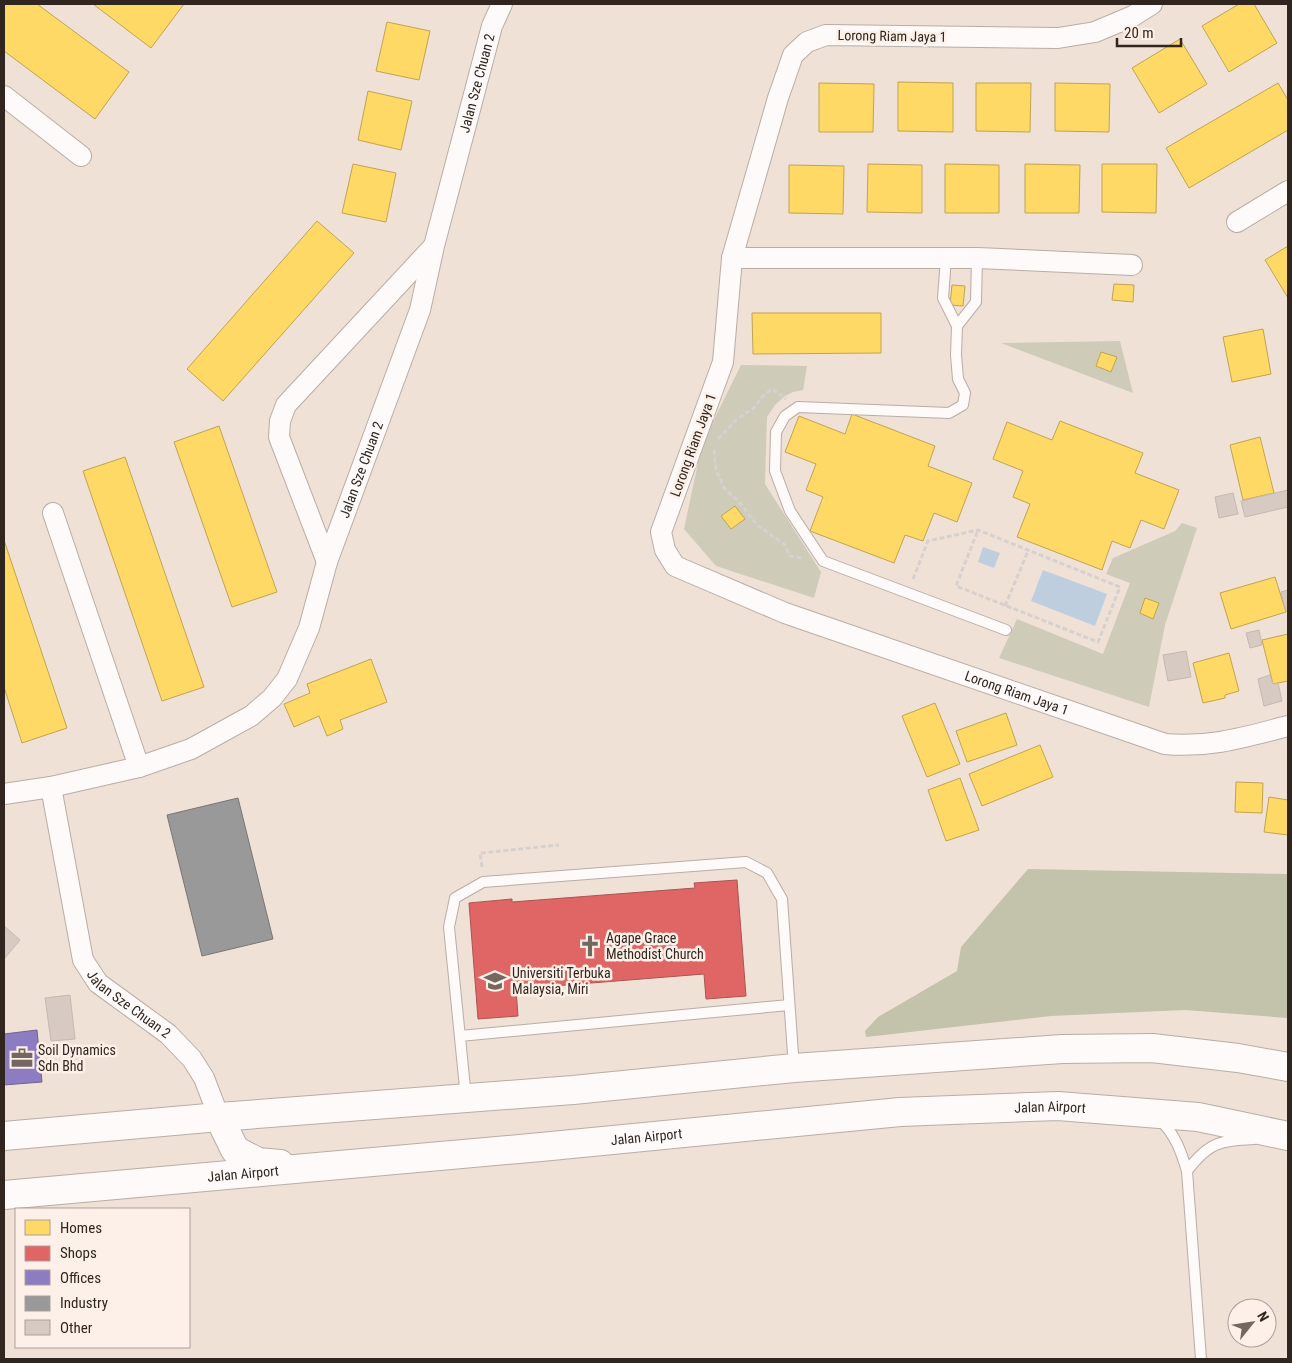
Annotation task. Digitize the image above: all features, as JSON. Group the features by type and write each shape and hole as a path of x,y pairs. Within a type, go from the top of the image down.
{"main road":[{"path":"4,1136 219,1117 466,1099 794,1068 1062,1049 1152,1048 1238,1058 1288,1067"},
{"name":"Jalan Airport","path":"4,1195 900,1112 1058,1106 1198,1117 1288,1137"},
{"path":"219,1117 235,1150 258,1162 319,1167"}],"street":[{"name":"Jalan Sze Chuan 2","path":"4,794 51,787 139,767 191,749 251,716 272,698 287,678 309,628 327,562 420,310 434,246 492,26 502,4"},
{"name":"Lorong Riam Jaya 1","path":"1152,4 1133,16 1095,32 1058,38 826,35 807,42 793,55 778,98 732,258 723,362 661,532 664,550 675,566 786,613 1165,744 1189,746 1229,741 1288,726"},
{"path":"4,96 81,156"},
{"path":"1237,222 1288,191"},
{"path":"327,562 279,437 280,421 286,405 434,246"},
{"path":"732,258 977,258 1132,266"},
{"path":"53,513 139,767"},
{"name":"Jalan Sze Chuan 2","path":"51,787 83,960 98,983 168,1034 192,1059 204,1078 219,1117"}],"lane":[{"path":"946,258 943,298 957,326 956,355 958,379 965,394 962,405 949,412 798,407 785,416 776,432 775,471 790,511 823,561 1006,630"},
{"path":"957,326 976,302 977,258"},
{"path":"466,1099 449,927 455,898 483,882 746,862 767,873 782,899 794,1068"},
{"path":"460,1036 789,1005"},
{"path":"1152,1114 1168,1127 1179,1146 1187,1171 1201,1359"},
{"path":"1187,1171 1198,1156 1212,1145 1235,1140 1288,1137"}],"path":[{"path":"798,407 772,389 762,397 755,407 736,420 719,438 714,450 716,470 725,489 739,502 758,526 784,544 790,556 823,561"},
{"path":"908,593 928,541 978,530 1120,587 1098,642 956,586 978,530"},
{"path":"1005,606 1028,551"},
{"path":"483,882 480,853 559,845"}],"shaded area":[{"path":"1120,341 1133,393 1001,343"},
{"path":"741,365 807,366 803,390 785,396 775,405 767,417 765,484 821,572 814,598 716,566 684,529 702,444"},
{"path":"1182,523 1197,528 1165,625 1149,707 999,658 1017,619 1103,654 1130,583 1106,574 1113,558 1175,531"}],"green space":[{"path":"1028,869 1288,874 1287,1018 1185,1010 1051,1016 866,1037 865,1031 878,1017 957,971 961,947"}],"water":[{"path":"983,547 1000,553 994,568 978,562"},
{"path":"1043,570 1107,594 1095,626 1031,601"}],"building: Homes":[{"path":"4,4 37,4 129,72 95,119 4,51"},
{"path":"93,4 184,4 151,48"},
{"path":"1239,4 1254,4 1277,43 1229,72 1202,26"},
{"path":"387,22 430,31 419,80 376,71"},
{"path":"1180,39 1207,84 1159,113 1132,68"},
{"path":"898,82 953,83 953,132 898,131"},
{"path":"819,83 874,84 873,132 819,132"},
{"path":"976,83 1031,83 1030,132 976,131"},
{"path":"1055,83 1110,84 1109,132 1055,131"},
{"path":"1278,83 1288,100 1288,130 1189,188 1166,148"},
{"path":"368,91 412,101 401,150 358,140"},
{"path":"353,164 396,173 386,222 342,213"},
{"path":"868,164 922,165 922,213 867,212"},
{"path":"945,164 999,165 999,213 945,213"},
{"path":"1025,164 1080,165 1079,213 1025,213"},
{"path":"1102,164 1157,164 1156,213 1102,212"},
{"path":"789,165 844,166 843,214 789,213"},
{"path":"317,221 354,253 223,401 187,369"},
{"path":"1288,246 1288,298 1265,260"},
{"path":"1114,284 1134,285 1133,302 1112,300"},
{"path":"952,285 965,286 963,306 950,305"},
{"path":"752,313 881,313 881,353 753,354"},
{"path":"1263,329 1271,374 1232,382 1223,337"},
{"path":"1101,352 1117,357 1111,372 1096,366"},
{"path":"852,414 935,446 928,466 972,483 957,522 934,513 923,541 905,535 894,563 810,531 823,497 806,490 816,464 785,452 799,416 845,434"},
{"path":"1060,421 1143,453 1135,473 1179,490 1164,529 1141,520 1130,548 1112,541 1102,570 1017,537 1030,504 1013,497 1023,471 993,459 1007,422 1052,440"},
{"path":"219,426 277,592 232,607 174,442"},
{"path":"1260,437 1274,493 1243,500 1230,445"},
{"path":"125,457 204,687 162,701 83,471"},
{"path":"735,506 745,519 731,529 721,516"},
{"path":"4,540 67,728 22,743 4,687"},
{"path":"1275,577 1286,612 1231,629 1220,593"},
{"path":"1145,598 1159,603 1153,619 1140,613"},
{"path":"1288,634 1288,681 1273,684 1262,640"},
{"path":"1229,653 1239,691 1225,695 1225,698 1203,703 1193,663"},
{"path":"371,659 387,702 340,720 343,729 327,736 319,716 294,727 284,704 310,693 307,684"},
{"path":"935,703 960,764 927,777 902,716"},
{"path":"1006,713 1017,745 967,762 956,731"},
{"path":"1040,745 1053,777 982,806 969,774"},
{"path":"960,778 979,830 946,841 928,790"},
{"path":"1236,782 1263,783 1262,813 1235,812"},
{"path":"1269,797 1288,800 1288,835 1264,832"}],"building: Shops":[{"path":"737,880 746,996 706,999 704,974 516,989 518,1016 478,1019 469,903 512,899 512,902 695,888 694,883"}],"building: Offices":[{"name":"Soil Dynamics Sdn Bhd","path":"37,1030 42,1082 4,1085 4,1034"}],"building: Industry":[{"path":"238,798 273,939 202,956 167,815"}],"building: Other":[{"path":"1288,490 1288,507 1245,517 1241,501"},
{"path":"1233,493 1238,514 1219,518 1215,497"},
{"path":"1288,590 1288,611 1286,611 1281,592"},
{"path":"1259,630 1262,645 1250,648 1246,633"},
{"path":"1186,651 1191,677 1168,681 1163,655"},
{"path":"1270,675 1273,684 1278,683 1282,701 1264,706 1258,679"},
{"path":"4,926 20,940 4,959"},
{"path":"70,995 75,1039 51,1041 45,998"}],"place":[{"name":"Agape Grace Methodist Church","path":"590,946"},
{"name":"Universiti Terbuka Malaysia, Miri","path":"495,981"},
{"name":"Soil Dynamics Sdn Bhd","path":"22,1058"}]}
